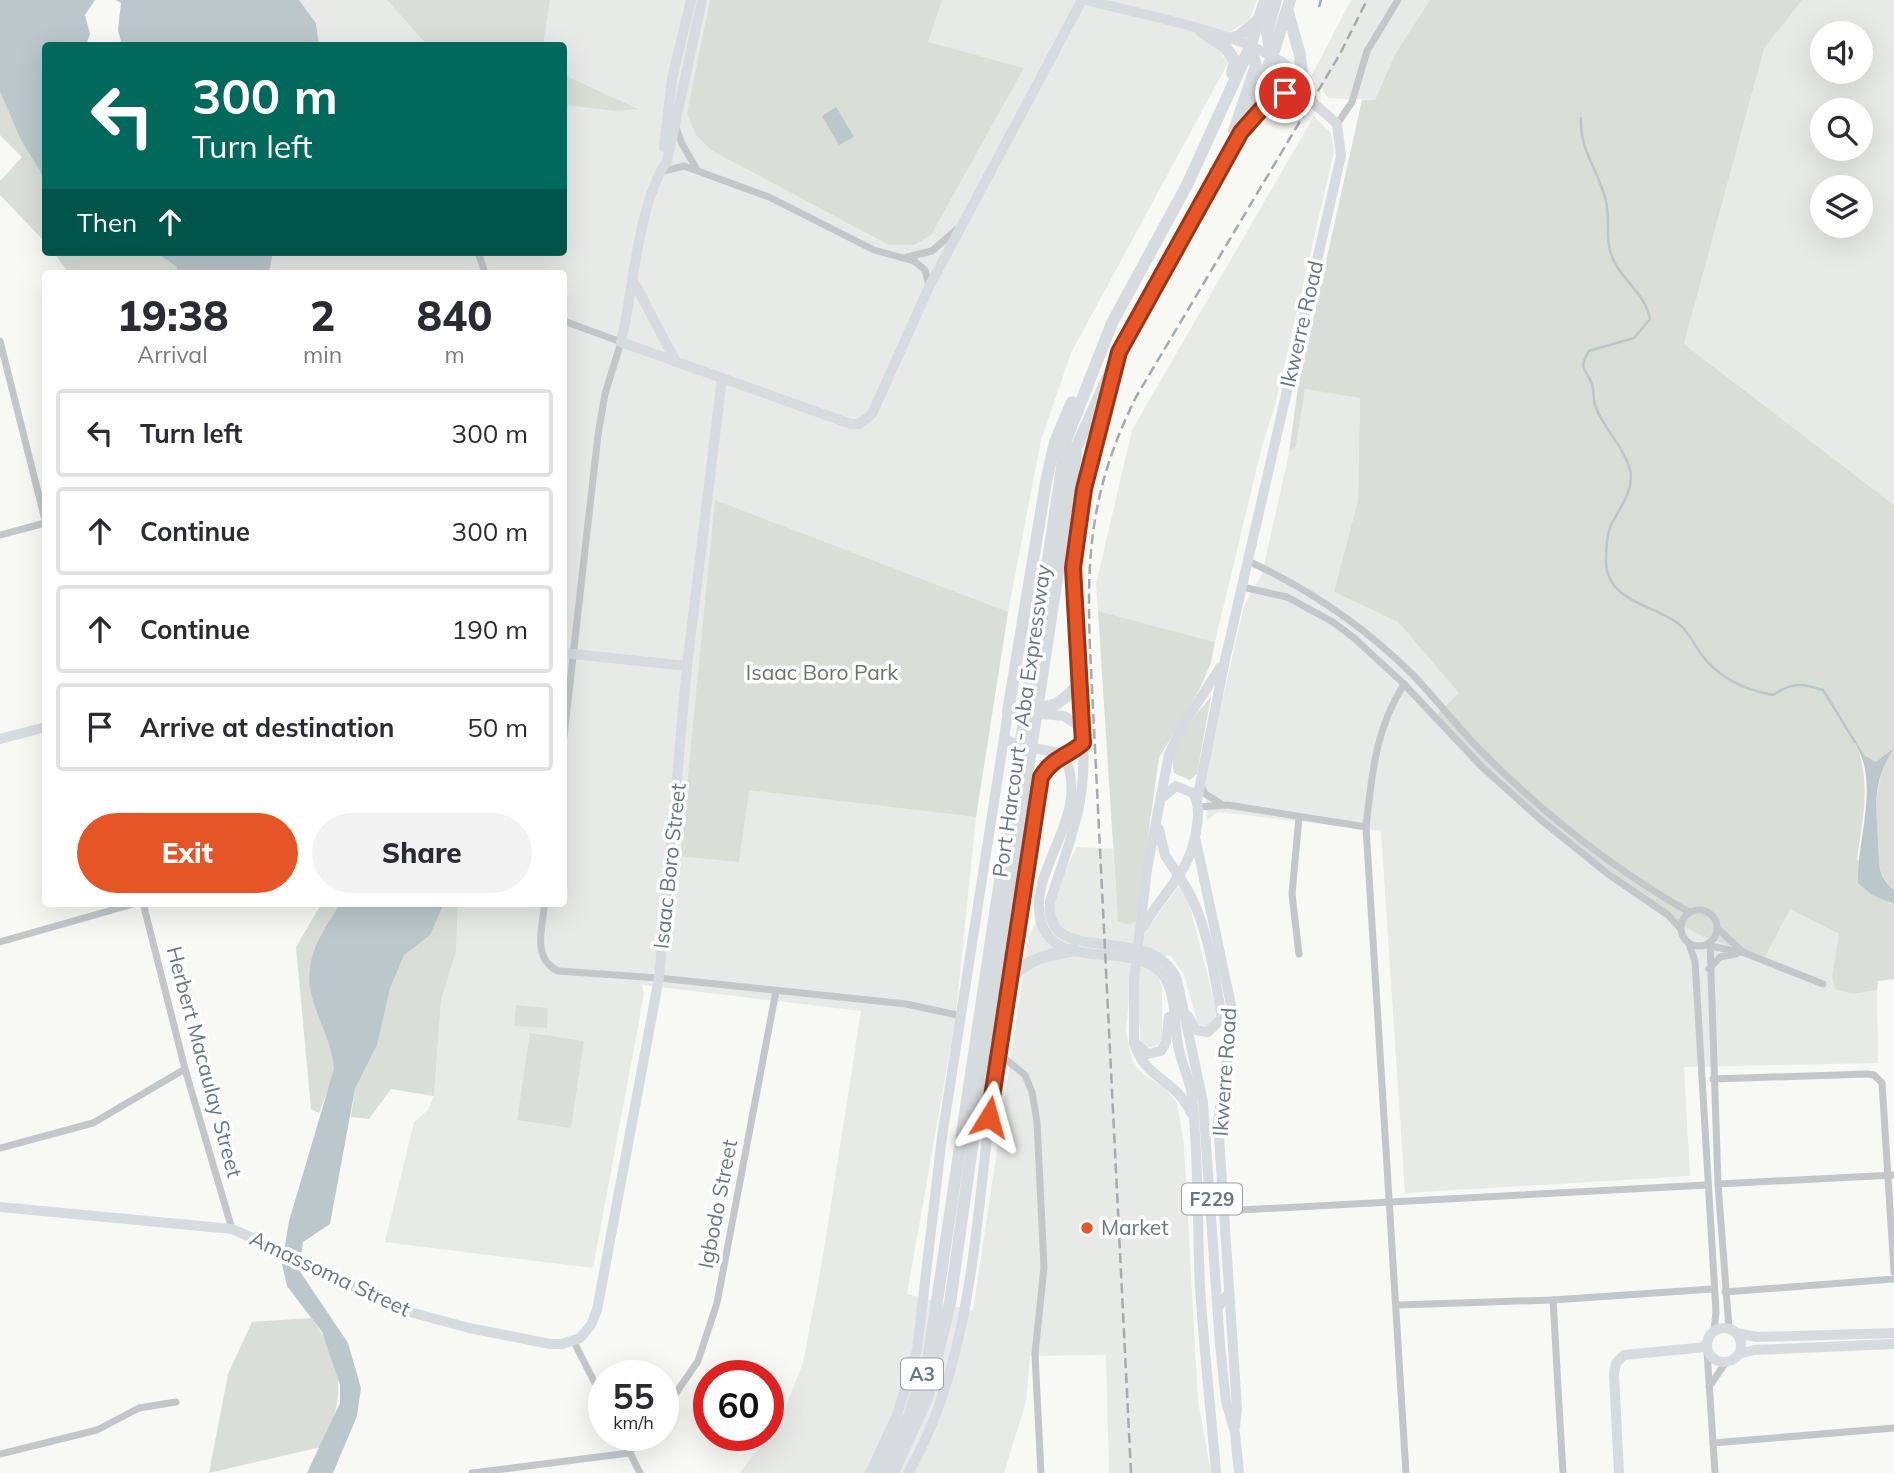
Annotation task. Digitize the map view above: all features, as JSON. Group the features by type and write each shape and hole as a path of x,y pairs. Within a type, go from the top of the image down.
{"highway":[{"name":"Port Harcourt - Aba Expressway","path":"881,1473 909,1416 929,1354 949,1271 991,1013 1063,494 1066,440 1112,323 1187,185 1250,47 1265,0"},
{"path":"1272,57 1267,33 1276,0"},
{"path":"1241,132 1278,93 1305,94 1289,5"},
{"name":"Port Harcourt - Aba Expressway","path":"893,1473 927,1398 944,1338 949,1271 1063,494 1077,446 1119,352 1227,162 1241,132 1272,57 1289,5"},
{"path":"1229,39 1240,36 1260,19"},
{"path":"1201,31 1234,57 1224,104"},
{"path":"1227,162 1256,66 1250,47"},
{"path":"1008,712 1055,442 1112,323"},
{"path":"1082,728 1073,568 1084,489 1119,352"},
{"path":"1010,692 1016,698 1042,708 1060,702 1078,685"},
{"path":"991,1013 1016,970 1046,955 1074,950"}],"main road":[{"path":"870,1473 897,1415 917,1350 942,1137 1008,712 1064,716 1082,728 1083,782 1050,902 1048,915 1053,926 1073,940 1154,953 1168,972"},
{"path":"1005,739 1015,744 1063,754 1073,751 1083,743"},
{"path":"1063,754 1072,775 1072,820 1038,904 1041,923 1048,938 1074,950 1143,961 1168,972"},
{"path":"908,1473 934,1421 967,1293 998,1053 1041,777 1063,754"},
{"path":"1180,878 1191,894 1200,918 1222,1018 1213,1030 1201,1032 1192,1025 1182,1002"},
{"name":"F229","path":"1168,972 1178,1048 1192,1094 1193,1119"},
{"name":"F229","path":"1168,972 1182,1002 1203,1102 1220,1345 1226,1401 1235,1433"},
{"path":"1134,1042 1148,1054 1161,1051 1166,1042 1170,997"},
{"path":"962,1016 1003,1024"},
{"path":"1134,1042 1146,1069 1179,1093 1193,1119"},
{"name":"Ikwerre Road","path":"1193,1119 1204,1346 1216,1473"},
{"path":"1219,1306 1228,1294"},
{"path":"1204,1346 1220,1345"},
{"name":"Ikwerre Road","path":"1235,1433 1239,1473"}],"street":[{"path":"567,674 605,394 621,342 647,211 660,172 672,79 691,0"},
{"path":"660,172 667,161 702,0"},
{"path":"567,322 837,421 859,424 872,414 929,286 1084,0 1229,39 1272,57 1283,63 1305,94 1337,124 1352,102 1367,51 1398,0"},
{"path":"674,122 696,169"},
{"name":"Ikwerre Road","path":"1235,1433 1237,1408 1218,1122 1229,1047 1231,1004 1196,841 1197,803 1225,660 1342,156 1337,124"},
{"path":"660,172 684,166 769,197 874,250 903,257 920,265 929,286"},
{"path":"903,257 932,251 962,224"},
{"path":"634,282 677,362"},
{"path":"0,341 42,511"},
{"name":"Isaac Boro Street","path":"574,1342 585,1333 597,1310 659,978 687,666 722,378"},
{"path":"0,535 42,524"},
{"path":"1248,561 1320,598 1362,628 1413,676 1489,759 1538,803 1615,864 1689,912 1707,912 1717,928 1745,953"},
{"path":"1242,587 1287,597 1333,622 1404,684 1482,767 1541,820 1608,874 1668,915 1689,944 1695,961 1712,1289 1716,1312 1714,1330 1709,1336 1707,1349 1715,1473"},
{"path":"568,654 687,666"},
{"name":"Ikwerre Road","path":"1134,1042 1134,980 1147,869 1175,739 1213,683 1225,660"},
{"path":"1404,684 1387,711 1381,731 1366,827 1398,1305 1406,1473"},
{"path":"0,739 42,728"},
{"path":"1200,782 1205,794 1228,805"},
{"path":"1161,798 1169,790 1181,785 1197,803 1228,805 1366,827"},
{"path":"1299,817 1293,894 1299,954"},
{"path":"1158,818 1165,855 1180,878"},
{"name":"Ikwerre Road","path":"1141,930 1152,911 1180,878 1196,841"},
{"path":"0,942 123,907"},
{"name":"Herbert Macaulay Street","path":"144,907 185,1069 232,1229"},
{"path":"545,907 541,947 547,966 558,971 659,978 906,1004 962,1016"},
{"path":"1680,928 1689,912"},
{"path":"1717,928 1710,944 1709,969 1718,1184 1725,1292 1733,1330 1741,1343 1739,1354"},
{"path":"1689,944 1700,947 1710,944 1745,953 1823,984"},
{"path":"1709,969 1720,957 1745,953"},
{"name":"Igbodo Street","path":"679,1389 698,1361 717,1303 775,991"},
{"path":"998,1053 1025,1074 1032,1091 1037,1122 1044,1267 1035,1354 1041,1473"},
{"path":"0,1148 93,1124 185,1069"},
{"path":"1713,1079 1874,1075 1882,1083 1891,1175 1894,1272"},
{"path":"1718,1184 1891,1175"},
{"path":"1222,1210 1391,1204 1707,1185"},
{"name":"Amassoma Street","path":"0,1207 232,1229 303,1260 395,1308 423,1317 550,1343 574,1342"},
{"path":"1725,1292 1894,1279"},
{"path":"1398,1305 1553,1300 1712,1289"},
{"path":"1553,1300 1563,1473"},
{"path":"1714,1330 1733,1330 1757,1337 1894,1333"},
{"path":"574,1342 588,1370"},
{"path":"1709,1387 1726,1362 1739,1354 1754,1350 1894,1345"},
{"path":"1707,1349 1716,1360 1726,1362"},
{"path":"1619,1473 1614,1374 1616,1363 1624,1355 1707,1349"},
{"path":"0,1454 97,1430 139,1408 176,1402"},
{"path":"1713,1443 1894,1428"},
{"path":"472,1473 629,1453 640,1473"}],"shaded area":[{"path":"0,0 95,0 85,15 90,34 87,42 42,42 42,174 20,138 0,91"},
{"path":"116,0 299,0 316,23 319,42 121,42 118,30 121,3"},
{"path":"299,0 387,0 424,42 319,42 316,23"},
{"path":"550,0 1257,0 1249,20 1228,33 1222,56 1229,61 1071,353 1041,440 1008,612 976,817 955,1022 907,1294 973,1311 1029,935 1077,847 1113,849 1118,921 1136,921 1126,1031 1132,1061 1144,1075 1165,1088 1177,1103 1184,1145 1198,1401 1211,1473 1109,1473 1106,1355 1030,1356 1026,1402 1004,1473 740,1473 756,1451 784,1451 784,1411 803,1363 822,1262 861,1011 642,985 644,994 593,1268 385,1242 414,1122 428,1110 434,1096 441,1001 456,950 458,907 567,907 567,270 270,270 272,256 567,256 567,105 615,111 637,108 567,76 567,42 543,42"},
{"path":"1351,0 1430,0 1395,54 1375,100 1328,98 1312,75"},
{"path":"1802,0 1894,0 1894,505 1684,344 1764,49"},
{"path":"836,107 854,137 839,145 822,116"},
{"path":"1314,116 1331,133 1334,152 1275,405 1262,446 1215,642 1098,611 1096,584 1132,430"},
{"path":"161,256 272,256 270,270 177,270 176,266"},
{"path":"1305,389 1360,397 1358,500 1334,592 1398,622 1460,694 1434,717 1839,934 1832,977 1854,994 1877,990 1878,1063 1684,1067 1690,1176 1405,1193 1381,831 1218,812 1207,820 1205,776 1244,606 1262,574 1289,453 1296,445"},
{"path":"1854,739 1864,755 1876,762 1894,748 1882,772 1876,803 1880,868 1884,879 1894,890 1894,904 1872,895 1858,883 1867,794 1864,765"},
{"path":"1179,886 1188,899 1217,1013 1210,1027 1198,1024 1184,974 1171,956 1167,955 1156,974 1162,986 1162,1038 1157,1046 1148,1047 1141,1042 1139,1020 1139,972 1145,932"},
{"path":"338,907 442,907 430,935 404,955 390,988 377,1045 355,1089 330,1224 303,1242 299,1270 348,1343 361,1388 357,1416 333,1473 307,1473 340,1403 340,1385 322,1332 287,1286 282,1264 289,1221 334,1069 331,1050 310,984 312,959 327,924"}],"green space":[{"path":"0,0 42,161 42,239 0,195 0,181 22,157 0,135"},
{"path":"387,0 550,0 544,42 424,42"},
{"path":"710,0 942,0 928,42 1024,68 931,235 914,245 889,245 711,150 696,135 687,113"},
{"path":"1430,0 1802,0 1764,49 1684,344 1894,505 1894,890 1884,879 1880,867 1876,816 1879,783 1893,750 1876,762 1864,755 1856,744 1861,758 1864,787 1857,859 1889,903 1894,904 1894,979 1878,981 1877,990 1854,994 1835,989 1832,977 1839,934 1790,909 1765,957 1704,937 1675,922 1589,859 1480,767 1434,717 1459,693 1398,622 1334,592 1358,500 1360,398 1305,389 1296,446 1289,453 1298,387 1362,100 1375,100 1395,54"},
{"path":"567,76 639,109 615,111 567,105"},
{"path":"56,256 210,256 215,270 67,270"},
{"name":"Isaac Boro Park","path":"715,500 1008,612 976,817 749,790 739,862 680,856"},
{"path":"1098,611 1215,642 1211,663 1200,688 1159,758 1136,921 1129,925 1118,921"},
{"path":"1211,697 1197,774 1190,780 1174,773 1174,753 1184,732"},
{"path":"320,907 384,907 351,1032 319,1113 311,1109 296,947"},
{"path":"404,907 458,907 456,951 441,1001 434,1096 391,1089 369,1119 351,1117 355,1089 377,1045"},
{"path":"516,1005 548,1008 547,1028 514,1026"},
{"path":"530,1033 584,1041 571,1128 517,1120"},
{"path":"311,1318 330,1350 338,1381 335,1413 321,1447 209,1473 228,1374 252,1322"}],"waterway":[{"path":"1581,118 1586,150 1606,201 1608,241 1612,257 1645,304 1650,319 1634,338 1589,351 1583,365 1592,384 1594,402 1599,414 1623,453 1631,477 1628,492 1609,533 1606,562 1608,575 1614,586 1623,594 1679,624 1708,662 1733,681 1752,690 1773,695 1797,685 1823,690 1855,742"}],"railway":[{"path":"1319,7 1321,0"},
{"path":"1131,1473 1090,648 1089,580 1095,520 1110,460 1136,397 1340,54 1367,0"}],"place":[{"name":"Market","path":"1087,1228"}],"route":[{"path":"989,1117 1041,777 1055,759 1083,743 1072,592 1073,568 1084,489 1103,405 1119,352 1227,162 1241,132 1273,96 1285,93"}]}
